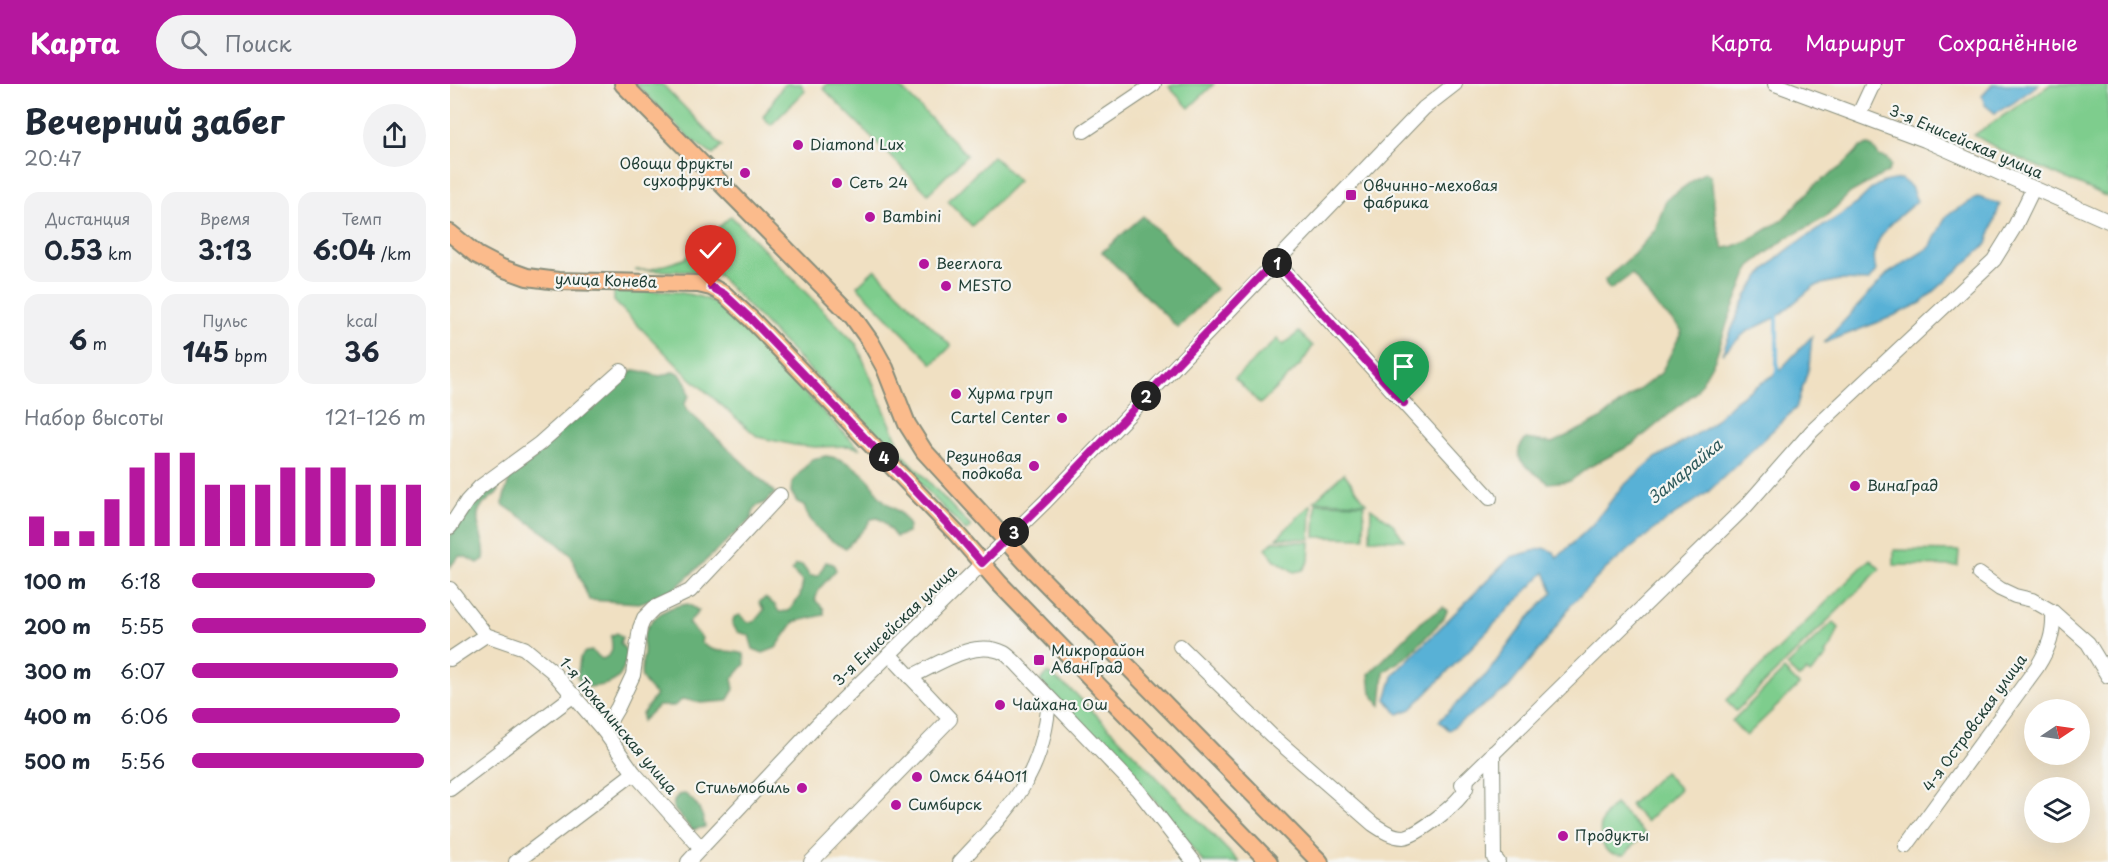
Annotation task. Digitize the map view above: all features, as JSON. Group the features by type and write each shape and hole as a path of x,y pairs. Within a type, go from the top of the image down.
{"main road":[{"path":"623,84 853,317 885,368 907,424 924,451 1006,541 1320,862"},
{"name":"улица Конева","path":"450,233 477,255 502,268 527,277 558,281 698,284 711,287 724,294 847,419 1269,862"}],"street":[{"path":"1084,131 1154,84"},
{"name":"3-я Енисейская улица","path":"688,862 817,725 1006,541 1424,108 1438,89 1455,84"},
{"name":"3-я Енисейская улица","path":"1775,84 1925,140 2108,221"},
{"path":"1859,114 1873,84"},
{"path":"1180,646 1280,743 1366,818 1391,835 1402,837 1413,835 1428,826 1458,798 1466,788 1464,781 1747,505 1812,431 1994,260 2034,189"},
{"path":"1275,261 1490,498"},
{"path":"450,527 467,501 480,487 539,444 621,371"},
{"path":"604,731 633,675 640,628 644,618 654,608 690,591 780,495"},
{"path":"1979,574 2000,589 2032,600 2053,612 2088,643 2108,676"},
{"path":"450,589 486,635 450,659"},
{"name":"4-я Островская улица","path":"1906,846 2037,667 2048,649 2054,630 2053,612"},
{"name":"1-я Тюкалинская улица","path":"486,635 524,648 537,657 574,694 634,773 701,848"},
{"path":"910,677 975,649 989,649 1004,653 1138,790 1194,862"},
{"path":"811,862 950,718 889,654"},
{"path":"450,789 574,694"},
{"path":"960,862 1003,813 1025,783 1044,735 1049,699"},
{"path":"1493,753 1494,858 1498,862"},
{"path":"516,862 634,773"}],"green space":[{"path":"636,84 662,84 722,146 713,155 689,138"},
{"path":"786,84 801,84 805,91 771,125 763,117"},
{"path":"827,84 897,84 967,155 928,194 823,88"},
{"path":"1174,84 1214,84 1189,108 1169,87"},
{"path":"2051,84 2108,84 2108,197 2002,151 1974,135"},
{"path":"1868,145 1873,147 1879,156 1886,158 1891,165 1888,172 1850,193 1825,218 1787,238 1750,266 1715,359 1696,392 1633,444 1589,467 1570,481 1548,483 1524,464 1518,452 1526,439 1552,443 1599,420 1661,373 1682,331 1659,309 1632,274 1610,290 1605,280 1634,254 1655,230 1666,200 1705,172 1711,176 1716,222 1723,248 1732,247 1753,238 1782,220 1815,185 1842,166 1861,147"},
{"path":"993,156 1018,181 972,226 948,201"},
{"path":"731,216 857,345 903,454 971,527 966,531 718,275 708,272 635,270 649,270 684,259"},
{"path":"1143,216 1216,289 1178,328 1102,252"},
{"path":"875,269 951,346 933,364 857,286"},
{"path":"614,291 680,293 718,304 859,448 794,445 758,437 688,376 614,301"},
{"path":"1299,332 1313,346 1301,364 1260,404 1235,378 1277,339 1283,345"},
{"path":"635,370 657,376 672,372 679,373 687,384 689,396 685,403 686,409 775,493 764,503 755,507 751,519 669,594 639,603 589,600 571,555 548,535 502,504 509,480 536,457 560,429 586,413 594,398 615,381"},
{"path":"826,456 844,461 865,476 880,497 902,515 909,526 907,533 896,537 883,521 878,518 871,519 846,548 820,531 806,512 804,505 797,502 791,492 792,482 812,459"},
{"path":"1344,473 1366,503 1314,501"},
{"path":"494,485 499,491 481,507 478,513 484,559 478,563 459,556 450,567 450,537 473,501 487,487"},
{"path":"1316,503 1364,504 1364,538 1315,537"},
{"path":"1311,504 1310,539 1277,538"},
{"path":"1371,508 1393,524 1404,540 1370,539"},
{"path":"1274,541 1310,542 1309,561 1303,570 1294,572 1274,559 1266,548"},
{"path":"1894,550 1959,551 1958,566 1894,565"},
{"path":"1870,559 1880,569 1736,711 1726,701"},
{"path":"826,562 833,564 836,570 819,589 815,600 824,609 824,615 794,622 776,648 763,653 753,649 749,635 738,632 732,624 734,617 740,615 747,622 754,622 764,610 759,602 765,598 775,605 779,612 789,611 800,596 803,582 792,571 795,565 802,565 810,576 818,576"},
{"path":"688,604 699,611 688,623 702,638 701,642 712,649 744,654 745,664 732,679 734,689 727,701 701,703 683,699 674,706 658,706 642,721 642,714 656,695 643,681 641,673 645,632 648,625 659,614 673,607"},
{"path":"1443,607 1447,611 1444,618 1409,655 1384,672 1381,706 1371,693 1369,674 1420,623"},
{"path":"1833,622 1839,628 1831,647 1825,653 1827,656 1810,674 1807,671 1799,678 1787,666"},
{"path":"617,633 622,637 620,643 628,653 620,675 605,685 588,687 577,678 580,658 585,652 592,651 602,659 609,655 612,650 611,636"},
{"path":"1784,670 1799,685 1746,736 1732,721"},
{"path":"1048,673 1075,693 1239,862 1203,862 1156,802 1040,681"},
{"path":"1664,772 1680,789 1646,822 1630,805"},
{"path":"685,794 699,808 705,827 692,830 673,808 678,795"},
{"path":"1615,804 1645,834 1624,855 1609,852 1601,840 1603,819"}],"water":[{"path":"1993,84 2039,84 1995,113 1985,105 1982,96"},
{"path":"1901,179 1911,187 1917,201 1892,223 1879,239 1874,259 1876,271 1868,281 1839,280 1814,286 1777,317 1746,332 1722,354 1747,295 1772,263 1783,253 1848,210 1876,186"},
{"path":"1978,197 2000,204 1987,244 1921,303 1824,343 1887,274 1930,247 1947,215"},
{"path":"1812,336 1809,367 1796,408 1707,493 1657,527 1606,569 1571,605 1547,640 1508,688 1449,730 1439,721 1487,674 1526,621 1553,592 1545,572 1411,709 1398,714 1386,699 1394,674 1511,557 1544,548 1554,552 1557,558 1592,525 1621,488 1654,459 1707,428 1738,398 1777,373"}],"waterway":[{"name":"Замарайка","path":"1777,317 1777,373"}],"place":[{"name":"Diamond Lux","path":"798,145"},
{"name":"Овощи фрукты сухофрукты","path":"745,173"},
{"name":"Сеть 24","path":"837,183"},
{"name":"Овчинно-меховая фабрика","path":"1351,195"},
{"name":"Bambini","path":"870,217"},
{"name":"Beerлога","path":"924,264"},
{"name":"MESTO","path":"946,286"},
{"name":"Хурма груп","path":"956,394"},
{"name":"Cartel Center","path":"1062,418"},
{"name":"Резиновая подкова","path":"1034,466"},
{"name":"ВинаГрад","path":"1855,486"},
{"name":"Микрорайон АванГрад","path":"1039,660"},
{"name":"Чайхана Ош","path":"1000,705"},
{"name":"Омск 644011","path":"917,777"},
{"name":"Стильмобиль","path":"802,788"},
{"name":"Симбирск","path":"896,805"},
{"name":"Продукты","path":"1563,836"}],"route":[{"path":"711,287 724,294 751,319 982,563 1046,501 1275,261 1404,403"}]}
